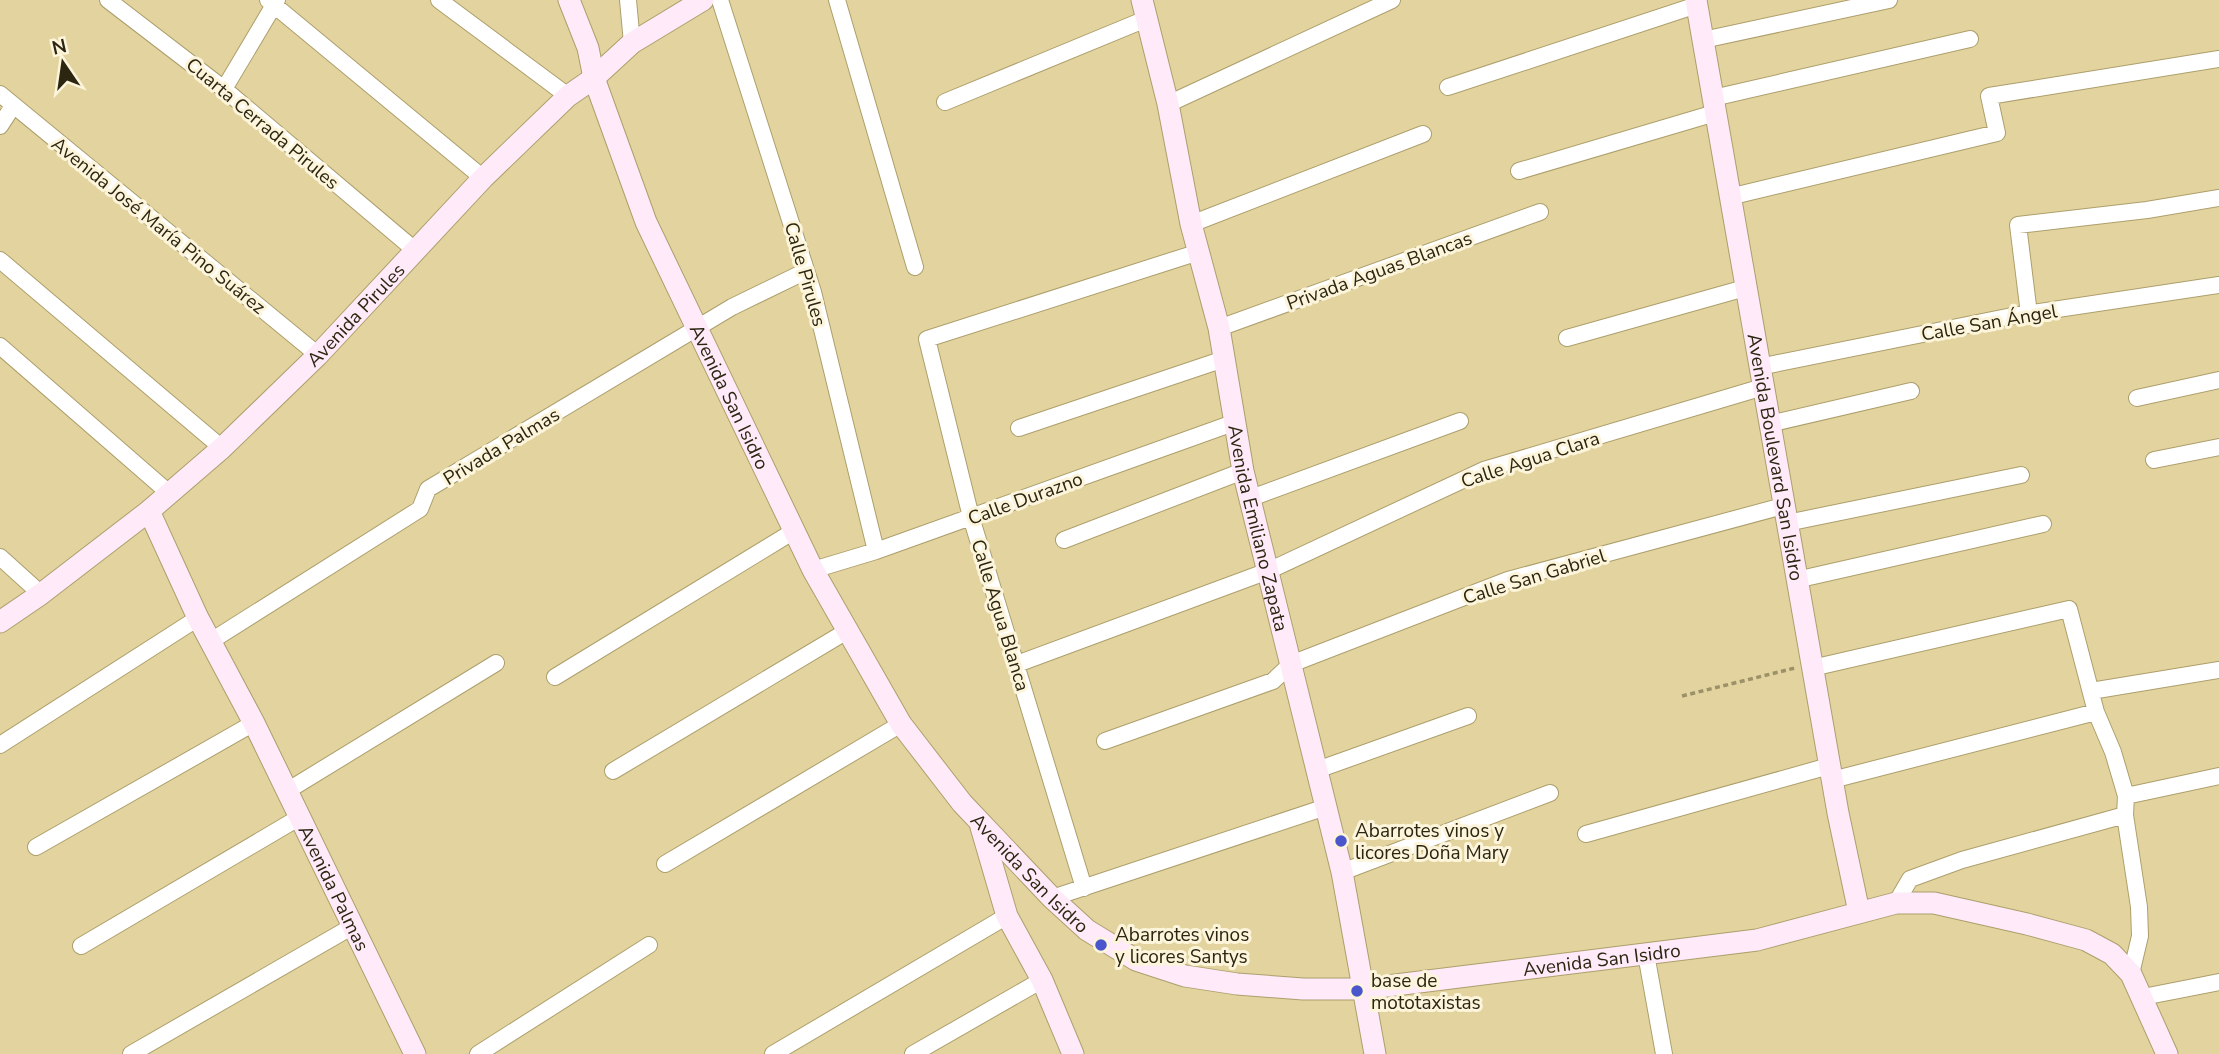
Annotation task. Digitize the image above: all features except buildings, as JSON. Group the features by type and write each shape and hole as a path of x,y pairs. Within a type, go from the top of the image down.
{"main road":[{"name":"Avenida San Isidro","path":"569,0 588,48 594,78 646,222 813,570 901,724 981,825 1087,930 1136,960 1185,976 1290,988 1363,989 1757,940 1896,903 1934,903 2027,923 2086,940 2112,954 2132,974 2167,1054"},
{"name":"Avenida Pirules","path":"0,622 149,511 222,448 318,355 483,178 568,96 594,78 632,43 703,0"},
{"name":"Avenida Boulevard San Isidro","path":"1696,3 1796,580 1859,912"},
{"name":"Avenida Emiliano Zapata","path":"1144,10 1168,104 1191,223 1219,328 1244,471 1342,872 1375,1054"},
{"name":"Avenida Palmas","path":"149,511 198,618 254,723 415,1054"},
{"path":"981,825 1007,916 1042,980 1073,1054"}],"street":[{"name":"Cuarta Cerrada Pirules","path":"108,0 224,89 416,251"},
{"path":"439,0 568,96"},
{"path":"628,0 632,43"},
{"name":"Calle Pirules","path":"720,0 806,271 876,551"},
{"path":"837,0 915,267"},
{"path":"1168,104 1392,0"},
{"path":"1703,40 1889,0"},
{"path":"224,89 273,2 483,178"},
{"path":"1448,87 1696,3"},
{"path":"945,102 1144,10"},
{"path":"1519,171 1714,105 1970,39"},
{"path":"1729,197 1997,133 1989,96 2219,59"},
{"name":"Avenida José María Pino Suárez","path":"0,94 318,355"},
{"path":"0,126 13,106"},
{"path":"1191,223 1423,134"},
{"path":"2029,314 2018,225 2147,210 2219,198"},
{"name":"Privada Aguas Blancas","path":"1219,328 1540,212"},
{"name":"Calle Agua Blanca","path":"1083,888 971,517 927,338 1199,252"},
{"path":"0,260 222,448"},
{"name":"Privada Palmas","path":"211,641 420,509 428,489 754,295 806,271"},
{"name":"Calle San Ángel","path":"1761,377 2029,314 2219,285"},
{"path":"1567,338 1745,288"},
{"path":"0,346 169,493"},
{"path":"1019,428 1224,359"},
{"name":"Calle Agua Clara","path":"1017,664 1268,570 1485,470 1761,377"},
{"path":"2137,398 2219,380"},
{"path":"1769,424 1911,391"},
{"path":"1251,498 1460,421"},
{"name":"Calle Durazno","path":"813,570 876,551 1236,422"},
{"path":"2154,460 2219,447"},
{"path":"1064,540 1244,471"},
{"name":"Calle San Gabriel","path":"1105,741 1273,681 1291,664 1508,580 1785,514 2021,475"},
{"path":"1796,580 2043,524"},
{"path":"555,677 794,531"},
{"path":"0,557 41,594"},
{"path":"1812,666 2069,609 2096,712 2113,752 2126,796 2125,814 2139,907 2140,936 2132,974"},
{"path":"0,745 198,618"},
{"path":"613,771 847,631"},
{"path":"287,790 496,663"},
{"path":"2091,691 2219,670"},
{"path":"1586,834 1831,773 2096,712"},
{"path":"1317,770 1468,716"},
{"path":"36,848 254,723"},
{"path":"664,864 901,724"},
{"path":"2126,796 2219,776"},
{"path":"1342,872 1550,793"},
{"path":"1052,898 1326,807"},
{"path":"1896,903 1910,879 1962,860 2125,814"},
{"path":"81,946 300,817"},
{"path":"773,1054 1007,916"},
{"path":"131,1054 353,926"},
{"path":"478,1054 649,946"},
{"path":"1646,954 1664,1054"},
{"path":"913,1054 1042,980"},
{"path":"2143,997 2219,982"}],"path":[{"path":"1682,696 1812,666"}],"place":[{"name":"Abarrotes vinos y licores Doña Mary","path":"1341,841"},
{"name":"Abarrotes vinos y licores Santys","path":"1101,945"},
{"name":"base de mototaxistas","path":"1357,991"}]}
